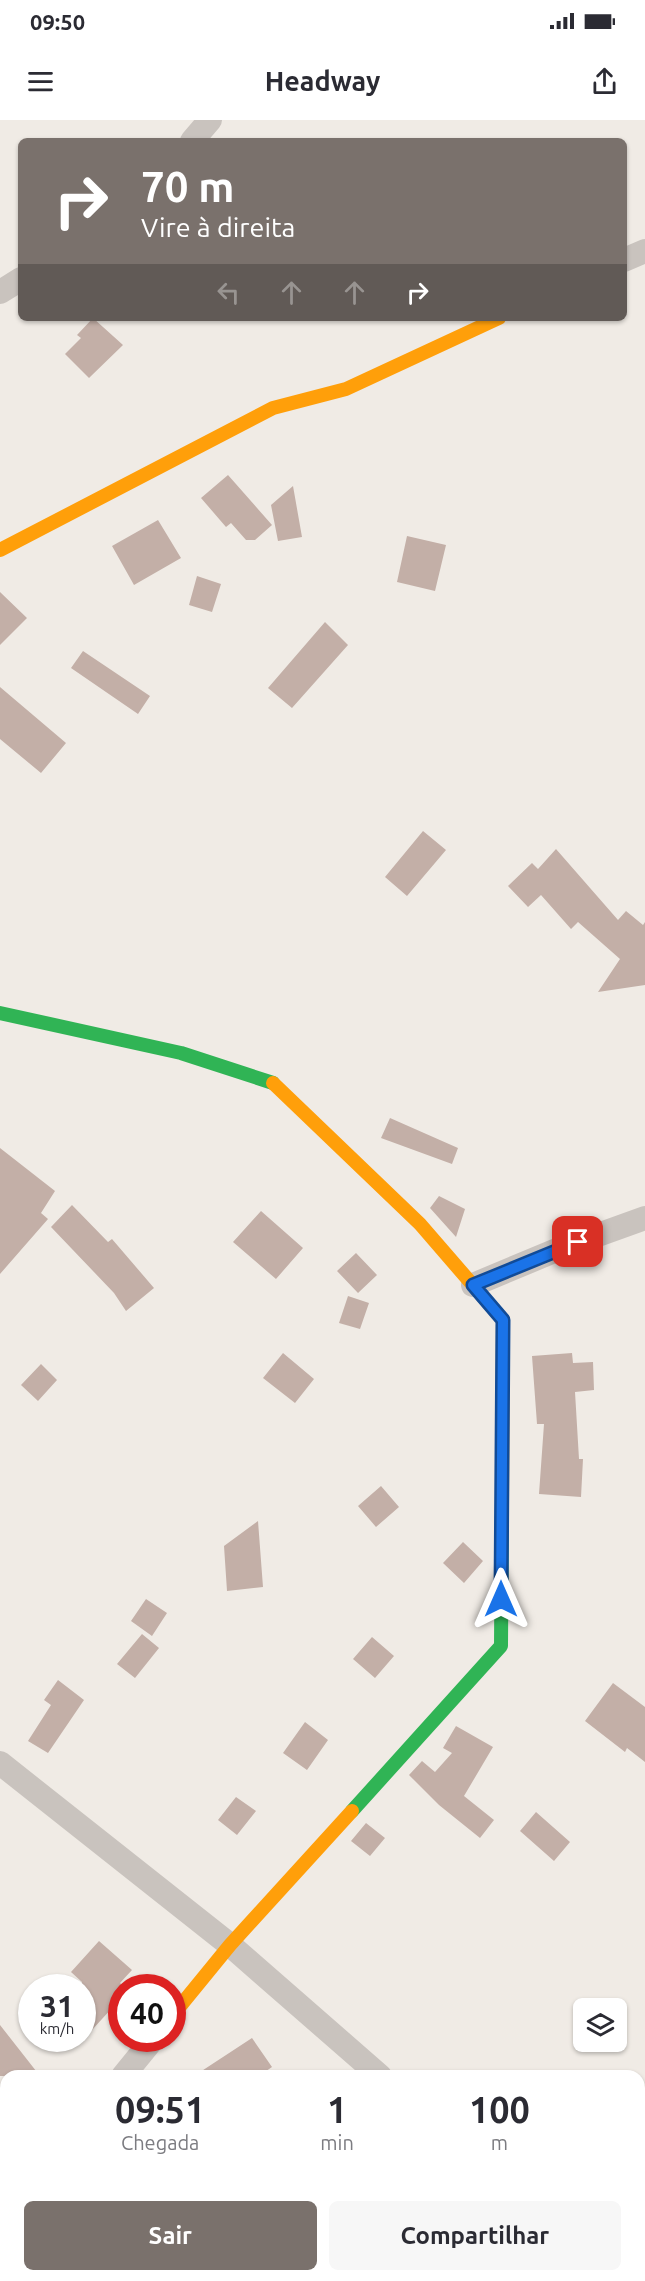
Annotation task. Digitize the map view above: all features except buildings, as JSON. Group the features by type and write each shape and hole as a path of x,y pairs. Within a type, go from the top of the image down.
{"street":[{"path":"195,138 210,120"},
{"path":"627,259 645,251"},
{"path":"0,292 18,281"},
{"path":"0,550 273,408 346,389 493,321"},
{"path":"0,1013 181,1053 276,1084 420,1224 503,1320 501,1646 230,1945 186,1999"},
{"path":"473,1285 559,1249 645,1218"},
{"path":"0,1762 230,1945 373,2070"},
{"path":"128,2070 143,2052"}],"traffic: fast":[{"path":"0,1013 181,1053 273,1083"},
{"path":"352,1811 501,1646 502,1502"}],"traffic: slow":[{"path":"0,550 273,408 346,389 493,321"},
{"path":"273,1083 420,1224 503,1320 502,1502"},
{"path":"186,1999 230,1945 352,1811"}],"route":[{"path":"501,1599 503,1320 473,1285 578,1242"}]}
